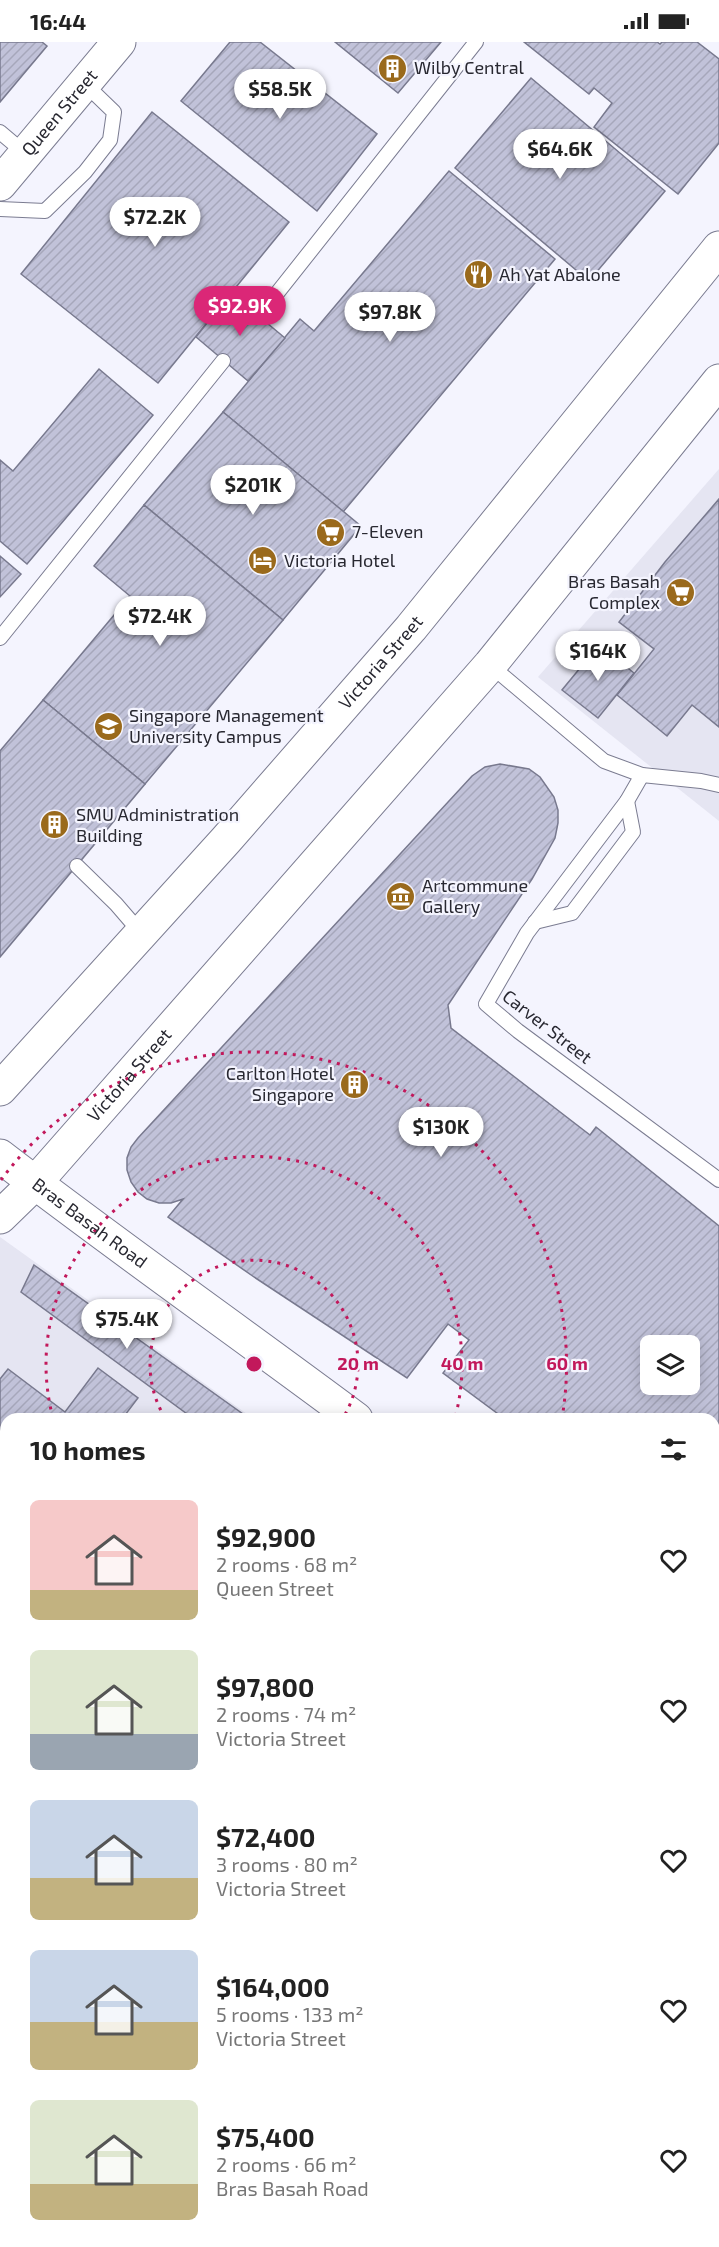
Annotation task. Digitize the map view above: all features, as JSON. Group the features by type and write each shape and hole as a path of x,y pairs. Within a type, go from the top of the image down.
{"main road":[{"name":"Queen Street","path":"0,184 119,42"},
{"name":"Victoria Street","path":"0,1089 226,840 411,628 719,248"},
{"name":"Victoria Street","path":"0,1217 35,1182 490,665 719,381"},
{"name":"Bras Basah Road","path":"0,1156 348,1413"}],"lane":[{"path":"259,316 476,42"},
{"path":"0,209 45,212 85,172 110,140 114,112 85,84"},
{"path":"0,132 26,154"},
{"path":"0,638 223,361"},
{"path":"490,665 604,761 642,775 701,780 719,785"},
{"name":"Carver Street","path":"642,775 627,801 535,922 486,1004 518,1031 719,1180"},
{"path":"535,922 572,913 579,904 633,832 627,801"},
{"path":"77,866 116,904 141,933"}],"shaded area":[{"name":"Bras Basah Complex","path":"719,469 719,821 538,677"},
{"path":"0,1237 246,1413 0,1413"}],"building":[{"path":"0,42 42,42 47,46 0,102"},
{"path":"230,42 260,42 377,134 317,211 181,101"},
{"name":"Wilby Central","path":"335,42 441,42 398,93"},
{"path":"524,42 657,42 660,44 662,42 697,42 719,59 719,143 678,194 594,127 612,103 594,88 589,94"},
{"path":"531,78 665,191 589,281 455,168"},
{"path":"152,112 289,222 158,383 21,274"},
{"path":"449,171 555,259 343,512 223,412 300,319 314,331"},
{"path":"231,293 285,338 248,381 196,337"},
{"path":"99,369 153,415 27,564 0,541 0,460 13,471"},
{"name":"Victoria Hotel","path":"223,412 361,526 283,620 144,505"},
{"name":"Bras Basah Complex","path":"719,499 719,727 692,705 667,736 617,695 654,649 619,622 665,562"},
{"name":"Singapore Management University Campus","path":"144,505 283,620 145,784 43,700 130,596 94,566"},
{"path":"0,556 21,574 0,597"},
{"path":"599,645 634,673 598,718 562,690"},
{"name":"SMU Administration Building","path":"43,700 145,784 0,957 0,751"},
{"name":"Carlton Hotel Singapore","path":"500,764 529,769 540,777 554,797 558,810 555,838 532,879 448,1005 451,1028 590,1135 596,1127 719,1226 719,1413 497,1413 443,1373 469,1340 448,1324 407,1378 168,1217 183,1199 171,1203 159,1203 147,1199 138,1192 127,1170 127,1158 138,1138 472,776 485,767"},
{"path":"34,1265 242,1413 186,1413 21,1292"},
{"path":"98,1368 138,1398 127,1413 0,1413 0,1379 8,1369 65,1412"}],"place":[{"name":"Wilby Central","path":"393,68"},
{"name":"Ah Yat Abalone","path":"478,275"},
{"name":"7-Eleven","path":"331,532"},
{"name":"Victoria Hotel","path":"263,561"},
{"name":"Bras Basah Complex","path":"681,592"},
{"name":"Singapore Management University Campus","path":"108,726"},
{"name":"SMU Administration Building","path":"55,825"},
{"name":"Artcommune Gallery","path":"401,896"},
{"name":"Carlton Hotel Singapore","path":"355,1084"}]}
